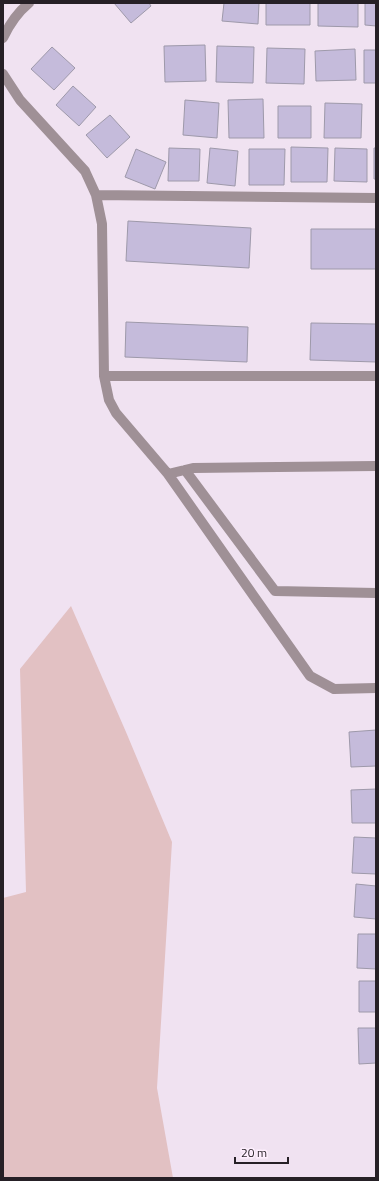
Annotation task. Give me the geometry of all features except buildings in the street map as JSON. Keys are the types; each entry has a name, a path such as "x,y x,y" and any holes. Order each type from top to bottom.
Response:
{"street":[{"path":"3,38 10,22 18,12 29,3"},
{"path":"3,74 20,100 85,171 96,196 102,224 104,376 108,400 116,413 168,474 310,676 334,689 376,688"},
{"path":"96,196 376,198"},
{"path":"104,376 376,376"},
{"path":"168,474 193,468 376,466"},
{"path":"185,470 275,592 376,593"}],"shaded area":[{"path":"71,606 172,842 157,1088 173,1178 3,1178 3,898 26,892 20,669"}]}
